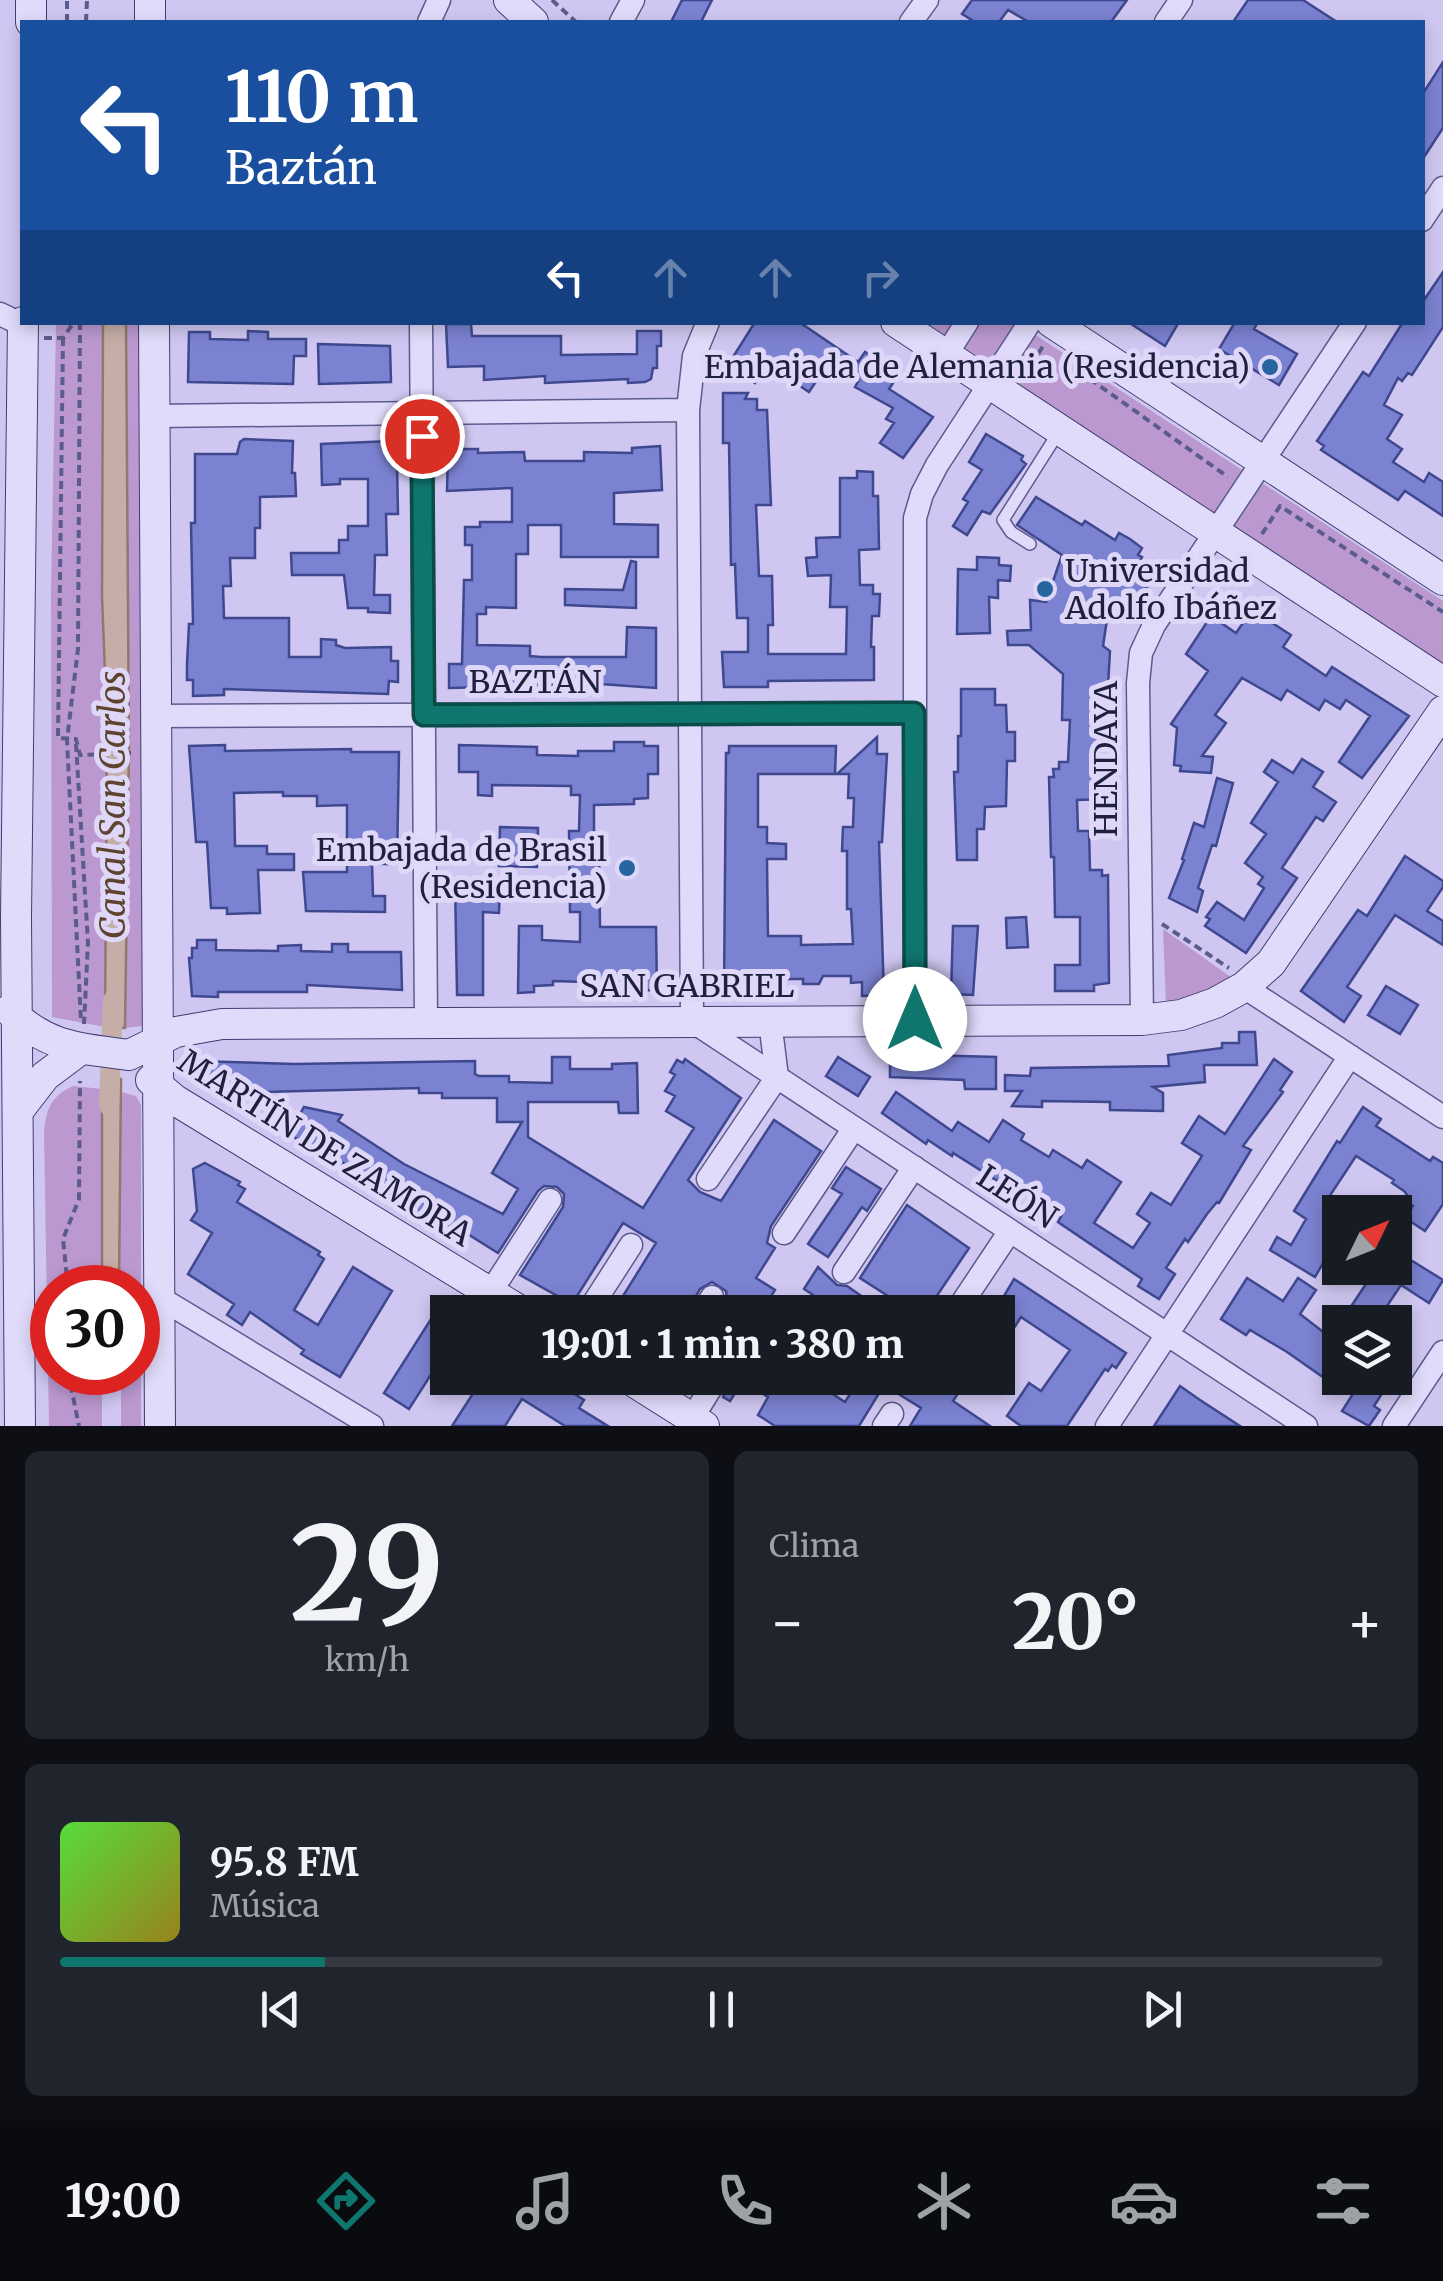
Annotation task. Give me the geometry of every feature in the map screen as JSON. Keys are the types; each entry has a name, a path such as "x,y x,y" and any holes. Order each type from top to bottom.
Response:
{"street":[{"path":"509,0 531,20"},
{"path":"1425,215 1443,188"},
{"path":"17,325 8,666 8,948 18,1111 10,1210 20,1426"},
{"path":"154,325 160,1265"},
{"path":"421,325 426,1024"},
{"path":"692,1022 688,410 694,356 707,325"},
{"path":"901,325 1443,682"},
{"path":"946,355 965,325"},
{"name":"HENDAYA","path":"1142,1020 1139,664 1154,625 1352,325"},
{"path":"915,1019 915,518 937,465 990,384 1037,331 1263,462 1443,580"},
{"path":"156,416 688,410"},
{"name":"SAN GABRIEL","path":"18,1111 45,1076 104,1050 222,1024 1142,1020 1199,1010 1283,950 1443,711"},
{"name":"BAZTÁN","path":"156,716 914,713"},
{"path":"1242,980 1443,1117"},
{"path":"9,1010 48,1040 104,1050"},
{"path":"708,1179 776,1077 770,1021"},
{"name":"LEÓN","path":"692,1022 1168,1335 1269,1416 1306,1426"},
{"name":"MARTÍN DE ZAMORA","path":"104,1050 493,1295"},
{"path":"1107,1426 1350,1056"},
{"path":"784,1233 854,1128"},
{"path":"844,1272 914,1167"},
{"name":"MARTÍN DE ZAMORA","path":"490,1293 550,1200"},
{"path":"967,1295 1010,1231"},
{"path":"599,1295 630,1246"},
{"path":"160,1298 372,1426"},
{"path":"1394,1426 1443,1352"},
{"path":"160,1395 160,1426"},
{"path":"661,1395 688,1421 706,1395"}],"lane":[{"path":"1030,544 1010,532 1003,520 1060,430"}],"path":[{"path":"552,0 574,20"},
{"path":"17,325 62,338"},
{"path":"74,325 62,338 58,738 76,739"},
{"path":"77,325 78,649 67,740 79,931 104,1050"},
{"path":"1037,331 1056,356"},
{"path":"1024,379 1037,331"},
{"path":"1086,376 1228,477 1219,489"},
{"path":"1262,534 1280,506 1443,612"},
{"path":"76,739 80,755 131,752"},
{"path":"76,739 88,943 104,1050"},
{"path":"1158,922 1242,980"},
{"path":"66,1265 63,1239 79,1199 80,1082"},
{"path":"71,1395 79,1426"}],"shaded area":[{"path":"56,325 103,325 105,1027 52,1017 51,591"},
{"path":"126,325 145,325 150,1025 125,1028 129,748"},
{"path":"917,325 1020,325 1443,601 1443,672"},
{"path":"1163,929 1235,980 1166,1005"},
{"path":"73,1086 102,1089 102,1265 46,1265 44,1133 51,1104"},
{"path":"121,1092 136,1096 141,1105 141,1265 119,1265"},
{"path":"48,1395 102,1395 102,1426 49,1426"},
{"path":"121,1395 141,1395 141,1426 121,1426"}],"water":[{"path":"103,325 126,325 129,748 125,1028 105,1027 107,725 102,596"},
{"path":"102,1078 121,1079 119,1265 102,1265"}],"building":[{"path":"682,0 712,0 702,20 672,20"},
{"path":"972,0 1127,0 1112,20 1026,20 1008,10 1000,20 972,20 962,14"},
{"path":"1248,0 1303,0 1334,20 1234,20"},
{"path":"1443,62 1443,128 1425,155 1425,90"},
{"path":"1443,272 1443,327 1412,375 1408,373 1402,381 1398,378 1384,405 1402,415 1387,439 1402,449 1393,462 1424,482 1429,473 1443,482 1443,516 1405,491 1398,500 1321,450 1324,446 1317,441 1363,372 1369,376 1401,325 1425,325 1425,299"},
{"path":"446,325 471,325 472,336 561,336 561,355 637,354 637,331 661,331 657,368 653,368 651,379 645,382 628,383 628,379 545,383 545,376 484,380 484,366 448,367"},
{"path":"753,325 803,325 858,362 865,352 899,374 889,389 933,417 903,458 880,443 894,423 886,419 893,408 855,387 859,380 835,364 830,371 825,368 809,392 767,364 755,383 728,365"},
{"path":"1133,325 1177,325 1165,346"},
{"name":"Embajada de Alemania (Residencia)","path":"1233,325 1256,325 1254,329 1297,354 1279,385 1219,349"},
{"path":"248,331 268,332 268,339 306,339 306,356 294,356 293,384 188,382 189,332 210,332 210,339 248,340"},
{"path":"318,344 390,346 391,382 319,384"},
{"path":"723,393 748,393 745,399 757,399 757,410 767,410 771,505 756,505 759,576 772,576 773,625 768,625 768,654 846,654 847,607 830,607 831,575 808,576 806,558 817,557 816,538 840,537 840,478 857,478 857,471 873,472 873,496 878,496 879,549 859,550 860,585 873,585 873,594 880,594 879,616 872,616 874,680 768,681 768,687 724,687 722,652 748,652 748,618 737,618 735,564 731,565 729,443 723,443"},
{"path":"986,434 1023,456 1021,460 1026,464 990,514 982,511 967,535 953,526 968,502 963,499 982,470 969,462"},
{"path":"244,439 293,441 296,496 260,497 255,558 230,558 231,586 223,586 224,618 289,618 289,657 321,657 321,639 336,640 336,645 345,648 391,647 391,661 398,661 398,682 389,681 388,694 224,689 224,695 193,696 187,664 189,624 193,624 191,523 195,523 195,454 237,454"},
{"path":"391,441 391,462 397,462 398,514 386,514 387,555 375,555 374,595 390,595 390,613 368,612 368,608 348,608 344,575 292,575 291,553 339,553 339,540 348,540 348,526 368,526 368,479 340,479 340,484 322,485 321,444"},
{"path":"660,446 662,490 614,493 614,524 658,525 658,557 561,557 561,525 528,525 528,554 516,554 516,608 486,607 486,614 477,614 477,645 530,646 530,656 541,657 626,657 627,627 656,628 656,688 600,684 449,688 449,664 462,664 464,580 472,580 472,545 465,545 465,527 480,527 480,522 512,522 512,488 447,491 448,449 524,452 525,461 584,461 584,452 632,453 632,448"},
{"path":"1036,497 1115,540 1119,533 1130,539 1142,548 1140,561 1152,569 1149,575 1153,579 1136,602 1126,595 1118,606 1110,600 1103,646 1110,651 1106,721 1101,721 1098,776 1106,776 1107,799 1077,800 1078,831 1089,831 1090,870 1102,870 1102,876 1108,875 1109,983 1094,985 1094,991 1055,991 1055,965 1080,965 1080,917 1055,917 1051,857 1049,777 1054,777 1053,769 1059,769 1059,762 1068,762 1070,720 1062,720 1063,674 1029,645 1008,645 1007,631 1031,630 1030,600 1046,602 1062,555 1017,525"},
{"path":"977,557 999,558 999,565 1011,566 1010,581 998,580 998,598 989,597 990,633 957,634 958,569 977,570"},
{"path":"631,561 636,562 636,608 565,605 565,589 623,590"},
{"path":"1252,610 1291,635 1283,647 1326,676 1332,667 1409,716 1362,778 1339,762 1370,716 1346,700 1340,709 1325,700 1319,710 1287,690 1281,700 1242,678 1215,715 1226,723 1202,756 1213,757 1211,773 1180,771 1181,766 1174,765 1177,728 1171,724 1208,671 1186,654 1211,616 1236,633"},
{"path":"961,689 995,689 995,705 1006,705 1007,732 1015,732 1015,761 1007,761 1006,806 985,807 984,829 977,829 977,860 957,860 954,772 958,772"},
{"path":"877,737 877,754 887,754 879,842 884,995 862,996 862,982 851,983 851,976 823,976 819,984 803,984 803,979 768,979 768,992 724,992 729,746 836,746 835,774 758,774 758,827 767,827 767,843 786,844 786,859 767,859 768,936 801,936 801,945 853,944 851,909 847,909 847,851 842,851 843,827 853,827 854,798 848,798 849,774 837,774"},
{"path":"614,742 658,746 658,774 648,774 648,798 634,799 634,804 594,805 600,927 656,927 657,990 620,991 620,983 553,981 553,985 534,986 534,992 518,993 519,926 542,926 542,940 580,942 580,912 570,912 569,831 579,831 580,795 571,795 571,786 492,785 492,796 478,795 478,772 459,772 459,745 537,747 537,755 578,756 578,751 614,751"},
{"path":"225,745 225,751 399,752 397,864 372,864 373,896 385,896 385,912 306,911 303,872 347,872 347,805 317,806 317,796 283,796 283,792 234,793 235,846 267,846 267,854 294,854 294,870 258,870 260,913 227,914 227,908 211,908 207,842 196,842 189,746"},
{"path":"1302,759 1323,772 1313,787 1336,802 1323,821 1316,817 1282,868 1297,878 1246,953 1205,926 1210,919 1206,917 1217,902 1244,920 1264,888 1258,884 1263,877 1245,863 1266,834 1251,823 1278,782 1264,772 1272,760 1293,773"},
{"path":"1217,778 1233,783 1216,846 1212,845 1198,888 1203,891 1197,912 1169,898 1194,823 1204,827"},
{"path":"500,827 538,828 537,867 499,866"},
{"path":"1405,856 1443,881 1427,911 1443,921 1443,945 1395,915 1347,987 1361,996 1344,1022 1301,991 1358,910 1367,916"},
{"path":"500,883 499,913 483,912 483,995 457,995 455,884"},
{"path":"1026,917 1028,947 1007,948 1006,918"},
{"path":"953,926 978,926 973,995 951,994"},
{"path":"197,940 216,940 216,950 278,951 278,946 301,945 301,951 332,952 332,944 348,944 348,952 401,952 402,990 307,985 307,992 218,992 218,997 192,996 189,958 192,948 197,948"},
{"path":"1386,986 1418,1005 1400,1034 1368,1015"},
{"path":"1239,1032 1255,1032 1257,1065 1204,1065 1205,1082 1153,1087 1163,1093 1163,1111 1110,1110 1110,1102 1042,1101 1042,1107 1012,1106 1022,1091 1005,1091 1005,1075 1030,1076 1031,1068 1169,1066 1168,1055 1239,1043"},
{"path":"890,1054 996,1057 996,1089 965,1089 964,1080 890,1077"},
{"path":"552,1057 570,1057 570,1069 612,1069 612,1064 637,1063 638,1113 619,1113 618,1102 528,1102 528,1137 643,1208 694,1128 666,1111 675,1096 665,1091 675,1075 670,1072 677,1060 683,1063 685,1059 741,1098 688,1180 700,1192 721,1201 774,1120 821,1151 771,1226 767,1243 775,1248 756,1278 775,1290 772,1295 726,1295 712,1282 697,1295 624,1295 656,1243 623,1223 578,1295 556,1295 520,1275 563,1207 564,1194 557,1187 544,1186 538,1191 498,1253 458,1228 453,1236 422,1218 416,1211 418,1207 385,1185 383,1189 289,1134 304,1107 342,1115 338,1121 404,1164 503,1214 518,1189 492,1173 522,1122 497,1122 497,1098 442,1098 442,1093 419,1093 419,1088 222,1093 222,1089 214,1089 214,1082 196,1077 196,1061 294,1064 475,1061 475,1074 479,1076 509,1076 509,1082 552,1083"},
{"path":"838,1057 870,1077 858,1096 826,1076"},
{"path":"1274,1059 1292,1072 1280,1090 1283,1092 1243,1146 1251,1150 1219,1203 1188,1242 1185,1239 1166,1268 1175,1274 1159,1299 1138,1286 1142,1279 1058,1222 1064,1211 1009,1176 1004,1185 953,1153 952,1156 928,1140 926,1144 882,1113 896,1092 952,1131 958,1122 989,1142 1003,1120 1024,1134 1021,1140 1049,1157 1053,1150 1082,1168 1087,1160 1121,1182 1094,1223 1133,1248 1150,1223 1137,1214 1151,1193 1171,1205 1202,1156 1182,1143 1199,1116 1225,1134"},
{"path":"1363,1107 1381,1119 1376,1126 1430,1161 1433,1157 1443,1163 1443,1204 1425,1231 1412,1223 1412,1195 1356,1156 1330,1195 1322,1195 1322,1265 1315,1277 1270,1250 1277,1237 1291,1245 1306,1219 1294,1211 1337,1141 1340,1143"},
{"path":"205,1163 240,1182 238,1185 245,1189 237,1202 320,1252 318,1255 324,1259 294,1310 318,1325 353,1267 392,1291 340,1377 301,1354 304,1350 250,1312 242,1325 227,1315 234,1304 188,1274 212,1233 191,1220 197,1211 193,1169"},
{"path":"846,1167 881,1189 867,1211 862,1207 828,1257 808,1244 842,1194 832,1188"},
{"path":"907,1205 969,1248 937,1295 886,1295 860,1278"},
{"path":"1412,1261 1443,1280 1429,1303 1401,1285 1412,1285"},
{"path":"818,1267 837,1285 847,1286 860,1295 813,1295 804,1289"},
{"path":"1247,1278 1283,1301 1298,1278 1316,1290 1300,1314 1322,1331 1322,1376 1250,1330 1246,1335 1221,1319"},
{"path":"1014,1279 1126,1353 1116,1368 1112,1365 1108,1371 1105,1369 1067,1426 1021,1426 1007,1416 1029,1383 1041,1391 1070,1350 1021,1317 1015,1326 1015,1295 1005,1295"},
{"path":"1365,1285 1401,1285 1388,1305 1352,1305"},
{"path":"430,1321 430,1376 409,1409 384,1393"},
{"path":"1180,1386 1200,1400 1240,1426 1154,1426"},
{"path":"472,1395 576,1395 584,1400 579,1408 608,1426 565,1426 522,1399 505,1426 452,1426"},
{"path":"765,1395 834,1395 845,1402 849,1395 878,1395 859,1426 775,1426 758,1415 768,1397"},
{"path":"900,1395 957,1395 953,1401 990,1426 910,1426 921,1408"},
{"path":"1352,1395 1381,1395 1374,1406 1380,1410 1369,1426 1342,1411"}],"waterway":[{"name":"Canal San Carlos","path":"109,1106 113,1000"}],"place":[{"name":"Embajada de Alemania (Residencia)","path":"1270,367"},
{"name":"Universidad Adolfo Ibáñez","path":"1045,589"},
{"name":"Embajada de Brasil (Residencia)","path":"627,868"}],"route":[{"path":"422,436 424,715 914,713 915,1019"}]}
